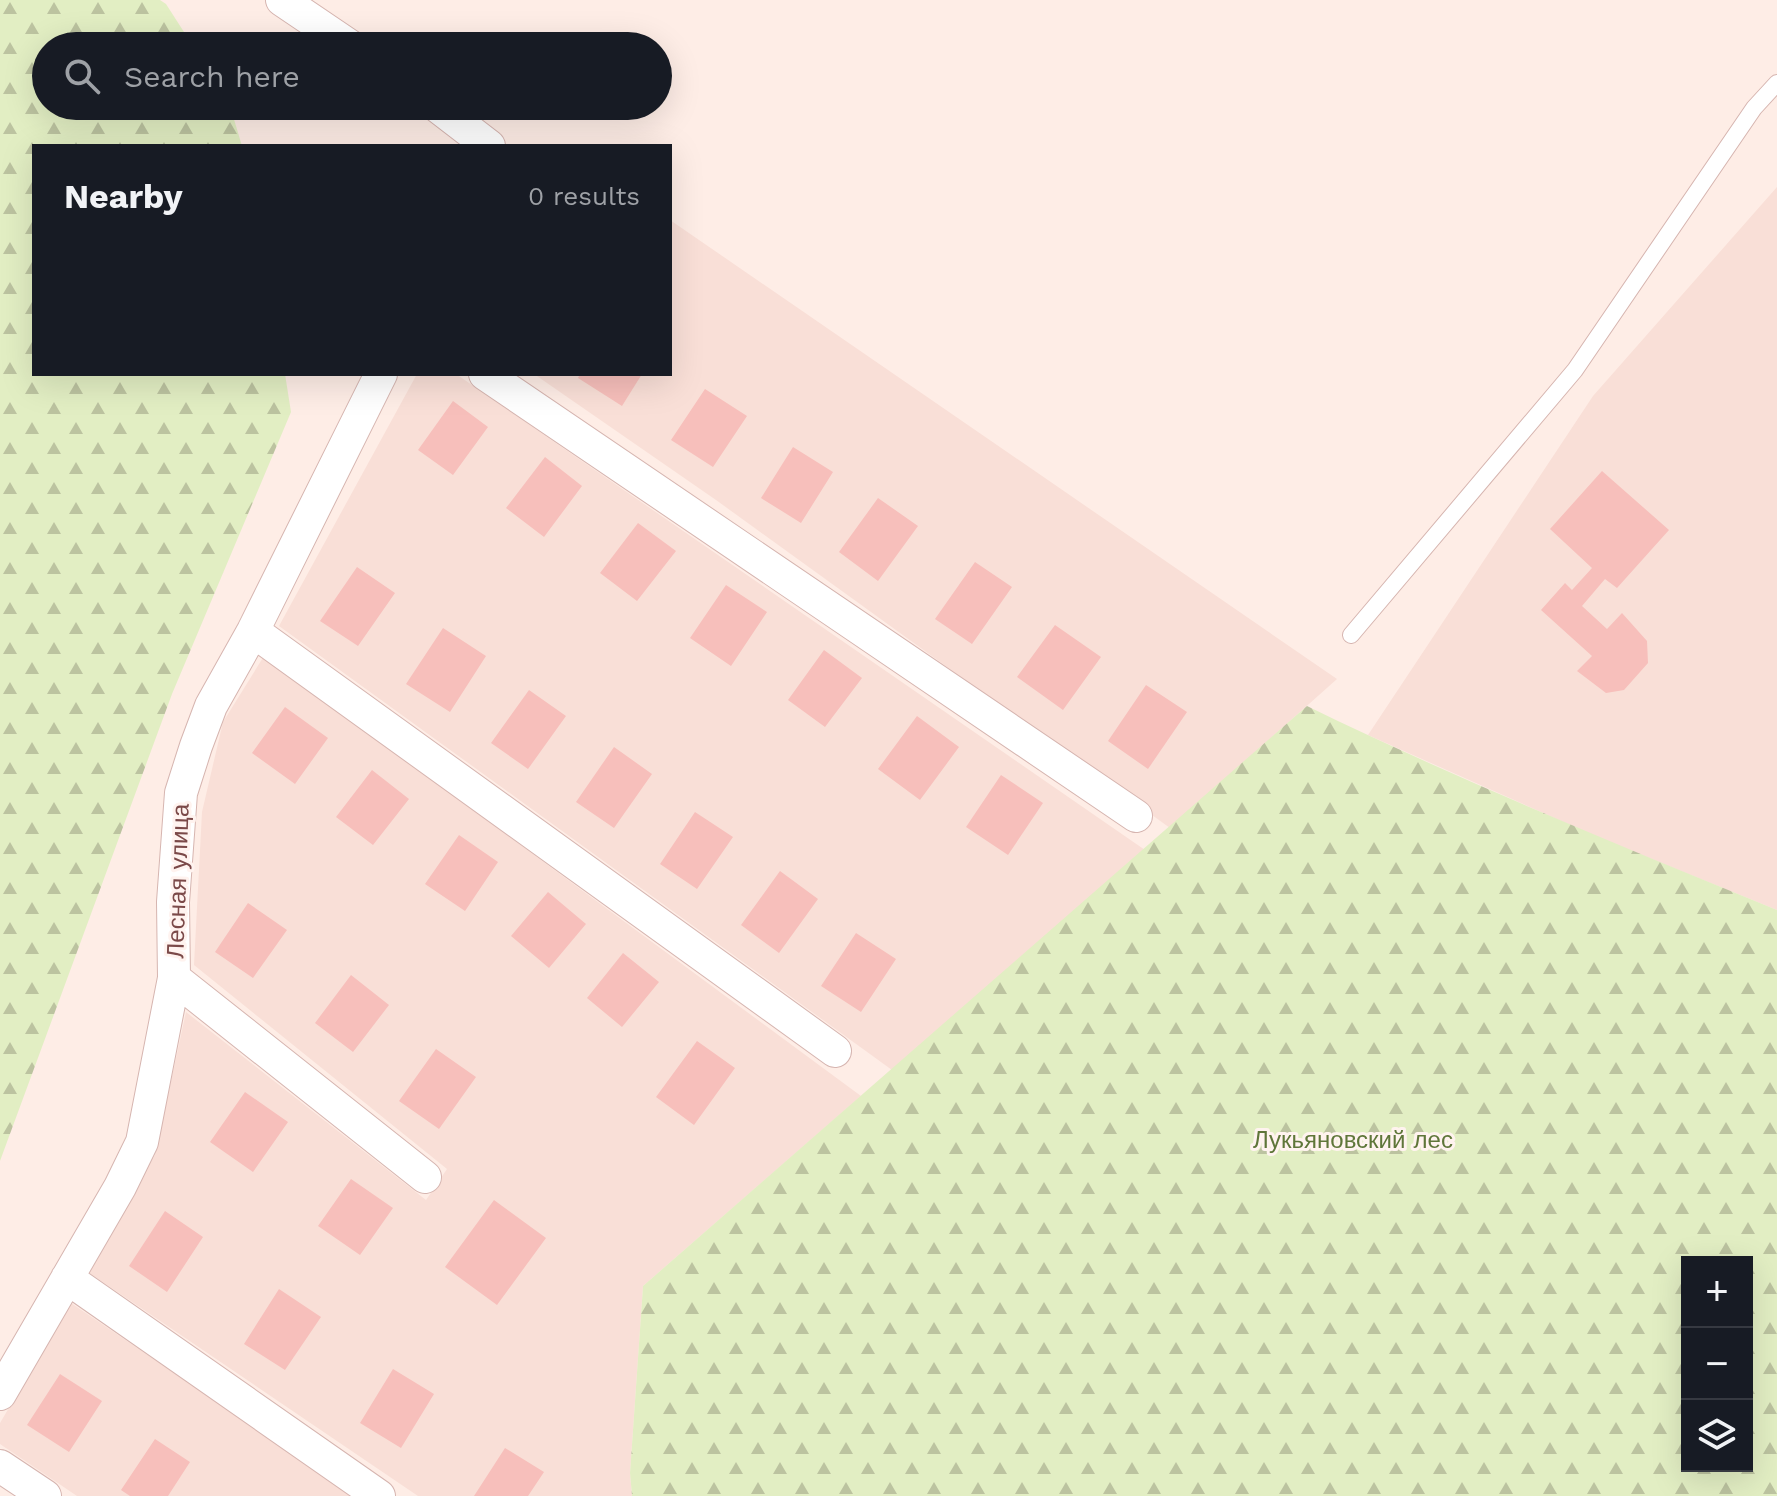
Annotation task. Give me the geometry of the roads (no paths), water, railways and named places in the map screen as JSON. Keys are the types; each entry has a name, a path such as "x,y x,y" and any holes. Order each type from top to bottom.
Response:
{"street":[{"path":"282,0 329,32"},
{"path":"455,120 486,144"},
{"name":"Лесная улица","path":"0,1394 142,1142 174,978 173,902 181,793 211,706 253,631 380,376"},
{"path":"488,376 1136,816"},
{"path":"253,631 835,1051"},
{"path":"174,978 425,1177"},
{"path":"67,1278 379,1496"},
{"path":"0,1466 45,1496"}],"lane":[{"path":"1351,635 1575,370 1754,108 1777,83"}],"park label":[{"name":"Лукьяновский лес","path":"1353,1140"}]}
